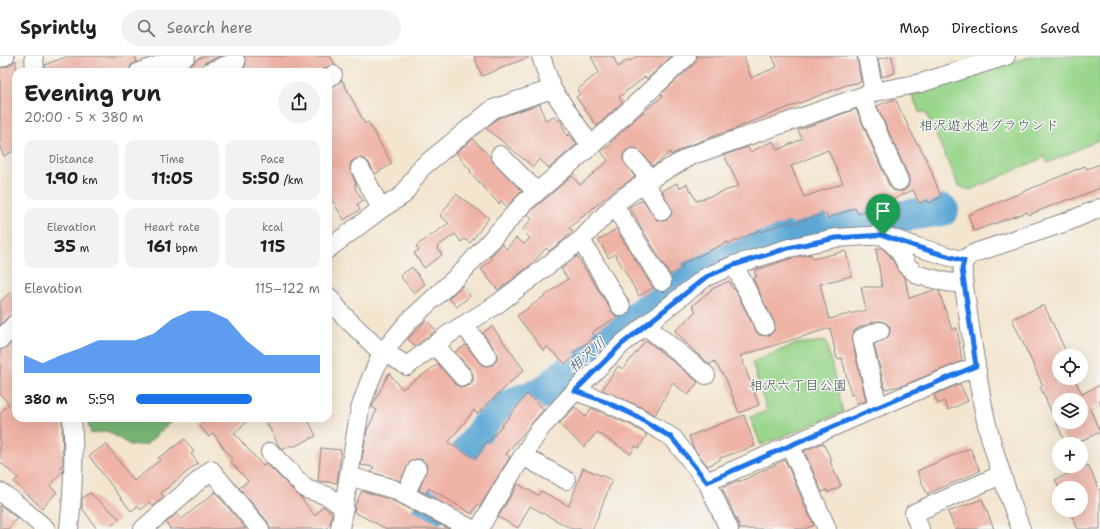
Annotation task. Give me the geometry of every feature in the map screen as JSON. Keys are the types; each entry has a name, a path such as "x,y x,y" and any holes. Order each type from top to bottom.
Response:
{"street":[{"path":"0,58 5,56"},
{"path":"151,68 186,56"},
{"path":"192,56 196,68"},
{"path":"541,56 552,89 591,146"},
{"path":"340,529 360,409 368,382 382,353 409,321 463,270 524,203 591,146 687,56"},
{"path":"867,56 868,94 899,181"},
{"path":"332,301 343,315 382,353 390,355 407,366 449,334 496,304 581,240 614,205 647,181 693,155 868,94 921,83 1006,56"},
{"path":"220,68 236,62"},
{"path":"332,246 380,210 403,195 421,168 493,109 552,89"},
{"path":"500,155 537,192"},
{"path":"633,158 662,210"},
{"path":"360,168 380,210"},
{"path":"614,205 662,282"},
{"path":"1021,529 1001,474 987,424 976,366 962,269 964,261 974,253 1069,221 1100,208"},
{"path":"479,529 505,484 540,429 622,344 706,277 734,265 788,248 836,238 883,235 964,261"},
{"path":"883,235 898,249 908,267 918,275 946,282 964,284"},
{"path":"581,240 621,307"},
{"path":"734,265 765,326"},
{"path":"464,325 487,356"},
{"path":"645,325 706,375"},
{"path":"0,340 12,327"},
{"path":"878,407 862,338 880,331"},
{"path":"435,345 463,377"},
{"path":"707,482 976,366"},
{"path":"575,391 606,402 636,416 672,438 707,482 729,529"},
{"path":"69,529 72,493 72,422"},
{"path":"790,445 826,529"},
{"path":"270,452 306,489 328,496 344,508"},
{"path":"523,456 566,480"},
{"path":"405,495 417,469"},
{"path":"143,529 211,470 260,529"},
{"path":"920,529 914,513 1001,474"},
{"path":"349,476 393,489 472,529"},
{"path":"0,492 46,529"}],"green space":[{"name":"相沢遊水池グラウンド","path":"1033,56 1100,56 1100,139 1048,163 1045,157 970,190 959,186 925,111 920,113 911,93"},
{"name":"相沢六丁目公園","path":"826,341 843,412 761,445 750,417 767,411 752,362 796,344"},
{"path":"88,422 171,422 146,445 130,445 107,431 91,434"}],"building":[{"path":"68,56 135,56 137,62 131,65 130,68 45,68 45,65"},
{"path":"204,56 222,56 205,62 200,68 184,68 190,66 196,60"},
{"path":"244,56 330,56 335,65 325,68 244,68 246,64"},
{"path":"474,56 529,56 529,57 482,76"},
{"path":"591,56 613,56 618,67 637,56 672,56 647,79 645,77 619,97 622,102 597,126 576,97 580,94 577,90 599,72"},
{"path":"697,56 744,56 751,78 777,67 772,56 857,56 861,82 846,85 738,128 688,146 671,155 670,152 653,166 637,148 627,150 623,154 623,160 635,177 619,188 618,187 569,228 573,231 565,239 549,251 546,248 532,264 498,290 481,269 492,259 490,257 502,244 506,249 516,238 524,244 530,238 522,230 532,219 528,214 572,176 580,185 608,161 601,151 612,144 611,142 663,96 661,94 694,64"},
{"path":"892,56 895,73 882,77 878,59"},
{"path":"16,60 16,68 12,68 12,152 4,156 0,148 0,68 9,66"},
{"path":"342,80 365,124 368,122 392,164 375,174 365,159 360,158 351,162 350,167 356,184 355,188 363,201 357,204 360,210 344,220 332,200 333,87"},
{"path":"895,99 929,165 941,197 929,203 927,200 919,203 913,190 858,214 855,208 828,218 826,213 791,224 790,221 761,232 760,230 729,244 728,242 681,264 683,267 670,275 629,207 643,200 657,220 667,220 671,216 672,210 662,191 677,183 679,188 687,184 696,201 739,186 724,155 748,147 750,152 773,141 777,150 802,139 798,130 856,109 889,185 893,190 903,191 908,187 909,177 877,106","holes":["828,150 843,183 804,197 791,166"]},
{"path":"540,104 545,120 555,116 557,121 560,119 567,136 569,134 577,144 549,168 539,159 533,167 486,128 498,118"},
{"path":"473,139 493,162 522,191 507,207 501,201 499,204 470,172 471,171 456,153"},
{"path":"1100,164 1100,188 1028,215 1027,212 974,231 968,215 1085,166 1087,169"},
{"path":"456,194 489,218 470,243 465,239 461,242 455,234 437,247 442,255 424,268 414,253 419,250 416,246 449,223 440,216"},
{"path":"616,229 653,288 639,296 615,254 609,258 598,240"},
{"path":"882,248 890,256 899,272 905,278 909,298 934,290 939,291 952,330 957,328 962,361 904,385 885,389 874,344 888,338 890,327 886,323 876,321 858,328 854,331 852,340 866,401 856,403 854,394 851,395 842,358 837,359 830,328 740,356 744,361 743,362 759,405 739,413 726,379 714,361 710,365 675,331 696,311 692,306 712,289 729,281 759,335 770,335 774,331 774,322 753,279 757,277 754,271 792,258 811,254 812,259 846,251 851,276 820,284 829,319 866,310 861,287 882,287 876,249"},
{"path":"577,256 612,312 617,317 592,332 595,337 574,352 576,356 565,364 547,347 544,351 517,316 568,279 561,269"},
{"path":"412,267 425,284 414,293 400,276"},
{"path":"463,285 470,296 457,307 449,298"},
{"path":"12,291 12,315 0,325 0,302"},
{"path":"1044,305 1065,349 1052,349 1052,385 1078,385 1082,393 1052,393 1052,413 1040,387 1043,386 1012,319"},
{"path":"426,320 436,330 415,346 408,339"},
{"path":"492,326 524,370 477,414 474,410 448,443 476,459 486,442 488,443 527,394 544,409 506,454 510,457 480,506 478,504 472,514 429,488 426,494 419,490 427,468 426,463 421,459 411,461 400,481 371,472 374,467 361,465 367,430 377,410 372,407 389,373 402,389 438,364 455,384 460,387 470,385 473,381 471,370 455,352 466,345 482,365 493,365 497,360 497,354 483,333"},
{"path":"646,340 698,382 688,395 673,383 655,415 641,407 602,390 618,366 623,369"},
{"path":"12,342 12,422 62,422 63,465 60,467 63,471 50,486 57,492 42,508 14,482 18,478 0,462 0,413 9,404 0,394 0,350 7,347"},
{"path":"960,384 968,401 948,410 944,401 938,404 934,395"},
{"path":"1100,385 1100,404 1090,409 1100,432 1088,438 1063,437 1059,429 1088,429 1088,393 1084,393"},
{"path":"575,407 586,417 591,408 631,425 647,435 639,448 635,446 631,454 597,432 584,447 559,424"},
{"path":"744,415 755,446 720,458 720,460 708,466 694,449 689,436"},
{"path":"203,422 246,422 234,433 263,466 266,463 301,498 315,516 323,506 332,514 330,524 326,529 270,529 268,522 239,488 248,481 231,462 233,461 213,433 209,437 199,426"},
{"path":"266,422 309,422 316,436 293,447 292,445 282,450"},
{"path":"185,439 194,452 191,454 198,463 161,493 164,497 153,506 150,502 141,510 138,506 131,511 89,456 106,444 134,481 160,460 158,458"},
{"path":"823,443 832,461 830,462 841,486 828,493 827,490 822,492 804,451"},
{"path":"321,448 341,450 337,483 318,481"},
{"path":"970,448 980,471 927,494 917,471"},
{"path":"785,460 814,525 805,529 739,529 739,525 722,488 739,480 739,482"},
{"path":"1088,465 1100,491 1100,529 1078,529 1072,517 1088,517 1088,481 1055,480 1070,473 1088,473"},
{"path":"583,468 612,480 593,529 572,529 530,506 518,528 498,517 518,484 538,495 541,491 569,506"},
{"path":"362,491 389,499 449,529 387,529 354,512 355,505"},
{"path":"215,492 246,529 169,529 170,528 166,523 177,513 182,519"},
{"path":"90,493 120,519 106,529 97,529 82,508 82,498"},
{"path":"982,499 994,529 955,529 948,512"},
{"path":"0,505 17,518 8,529 0,529"}],"waterway":[{"name":"相沢川","path":"419,529 461,460 497,411 518,401 543,393 597,346 663,297 689,273 712,260 828,227 943,210"}],"route":[{"path":"883,235 964,261 962,269 976,366 707,482 672,438 636,416 606,402 575,391 622,344 706,277 734,265 788,248 836,238 883,235"}]}
